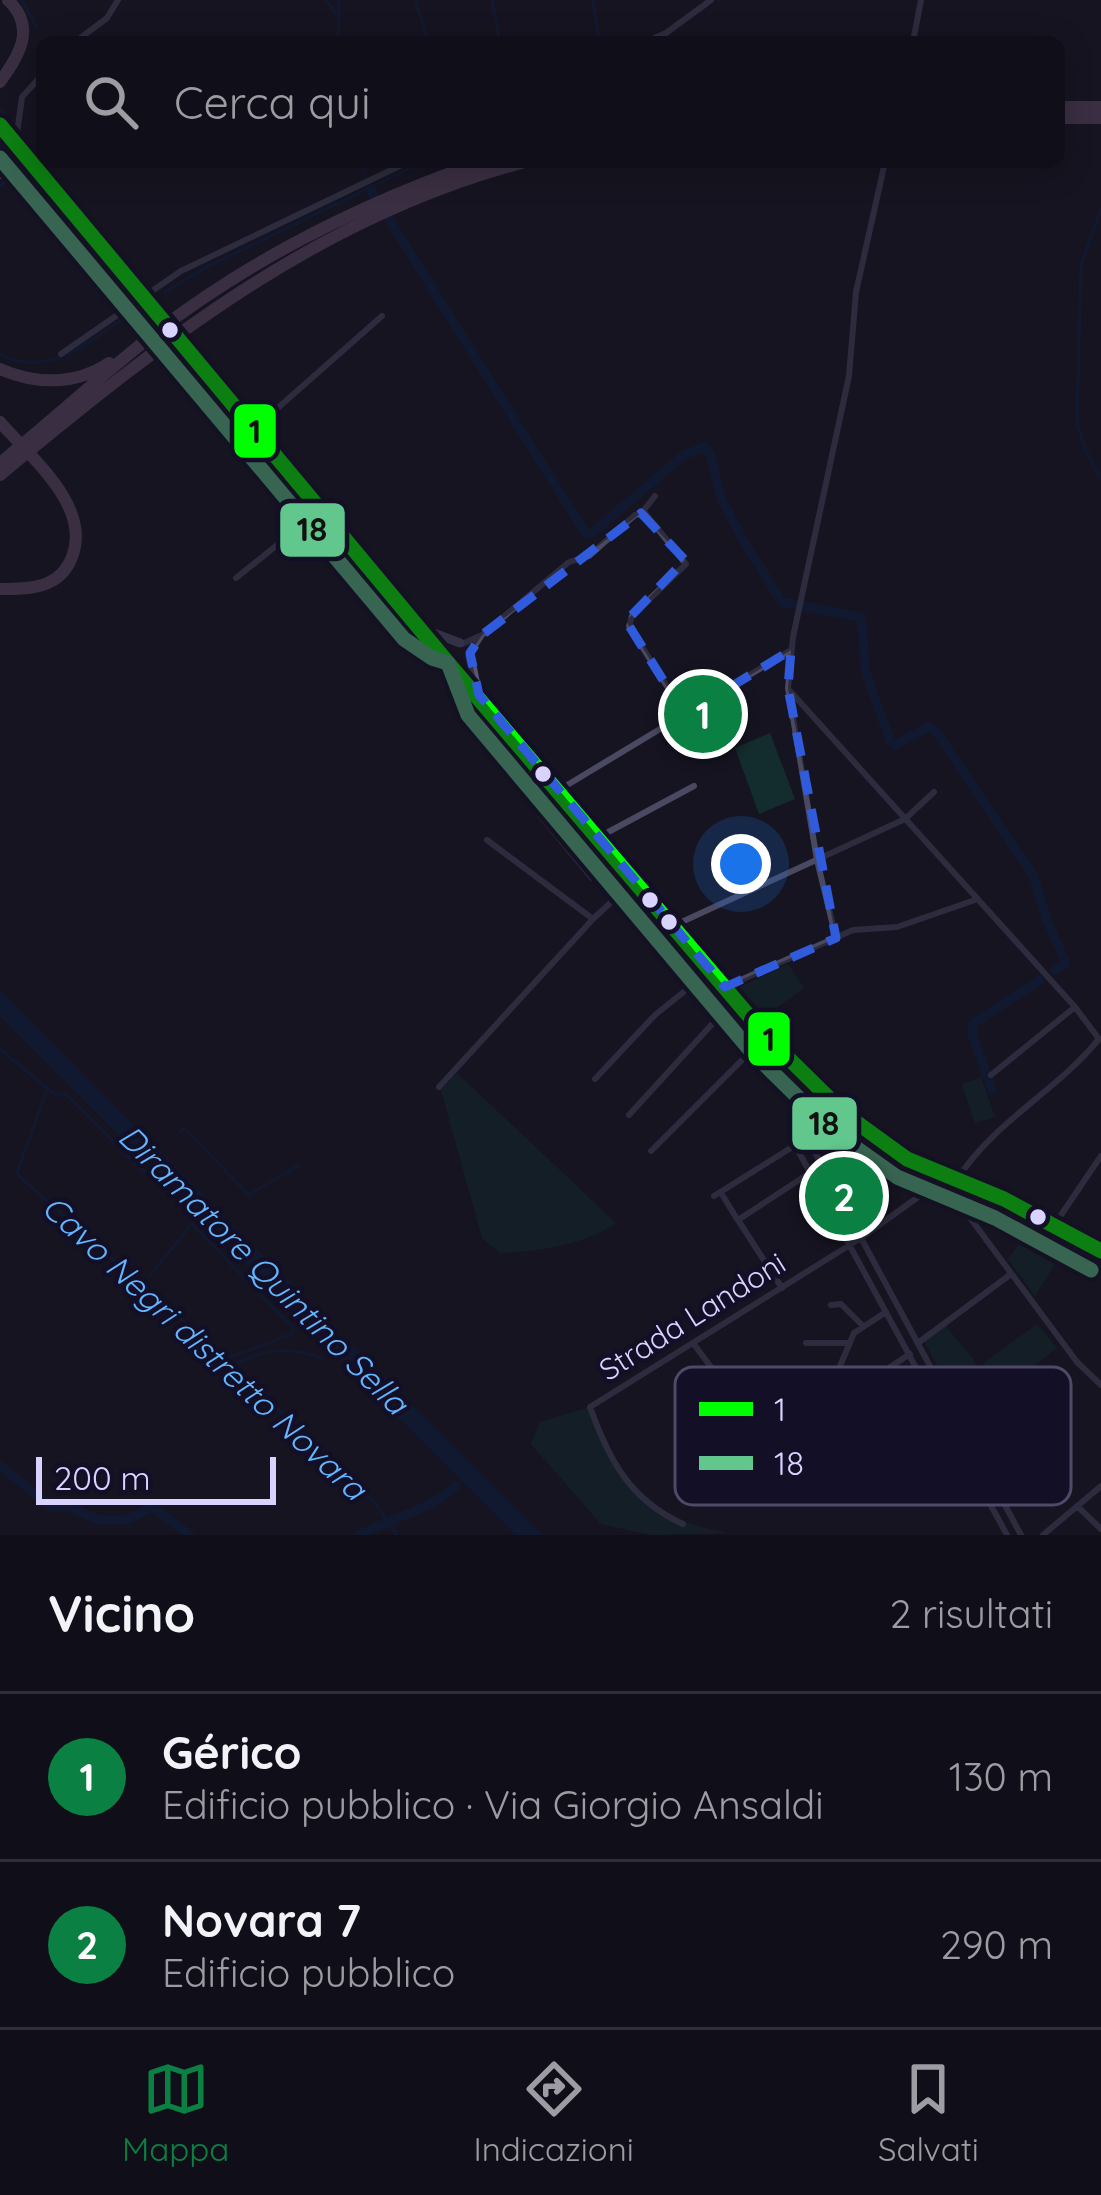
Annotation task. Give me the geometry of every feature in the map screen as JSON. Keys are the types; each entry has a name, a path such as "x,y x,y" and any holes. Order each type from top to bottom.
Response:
{"highway":[{"path":"0,82 18,57 24,35 20,14 8,0"},
{"path":"1065,107 1101,107"},
{"path":"1065,118 1101,118"},
{"path":"0,369 41,381 104,367 231,280 312,234 466,168"},
{"path":"0,478 158,346 253,281 386,212 505,168"},
{"path":"9,174 57,195"},
{"path":"0,464 155,333"},
{"path":"0,422 73,515 75,550 60,575 47,584 29,589 0,585"}],"main road":[{"path":"0,125 16,136 36,165"},
{"path":"38,168 766,1036 845,1114 907,1159 1055,1224 1101,1251"},
{"path":"422,628 461,643 470,654 479,695"},
{"path":"445,657 449,646 461,643"},
{"path":"454,668 464,667 470,654"}],"street":[{"path":"83,36 107,18 118,0"},
{"path":"659,36 711,0"},
{"path":"914,36 921,0"},
{"path":"16,136 22,97 36,82"},
{"path":"62,354 181,272 397,168"},
{"path":"836,938 788,688 801,598 849,376 856,292 884,168"},
{"path":"255,428 382,316"},
{"path":"643,513 655,496"},
{"path":"236,578 322,508"},
{"path":"643,513 686,564 628,623 685,715"},
{"path":"470,654 482,635 569,562 589,556 643,513"},
{"path":"461,643 482,635"},
{"path":"592,878 540,815 561,793 791,650"},
{"path":"788,688 1099,1039"},
{"path":"599,837 694,787"},
{"path":"674,926 905,819 934,793"},
{"path":"488,840 592,919"},
{"path":"439,1087 592,919 635,880"},
{"path":"725,987 854,930 897,927 976,900"},
{"path":"595,1079 655,1015 711,970"},
{"path":"629,1115 735,999"},
{"path":"992,1075 1075,1007"},
{"path":"651,1151 766,1036"},
{"name":"Strada Landoni","path":"683,1524 649,1505 614,1467 590,1407 956,1181 1023,1107 1077,1067 1099,1039"},
{"path":"782,1288 718,1196 845,1114"},
{"path":"795,1145 917,1367"},
{"path":"811,1145 929,1367"},
{"path":"1055,1224 1101,1156"},
{"path":"738,1220 822,1165"},
{"path":"956,1181 959,1203 1076,1362 1101,1384"},
{"path":"916,1344 1011,1274"},
{"path":"831,1305 841,1304 863,1326"},
{"path":"840,1366 849,1343 863,1326 896,1306"},
{"path":"693,1343 711,1367"},
{"path":"806,1343 849,1343"},
{"path":"888,1367 910,1354"},
{"path":"1042,1535 1101,1486"},
{"path":"990,1505 1006,1535"},
{"path":"1005,1505 1021,1535"},
{"path":"1077,1506 1101,1529"}],"highlighted area":[{"path":"641,513 685,560 626,621 685,715 791,650 788,688 836,938 725,987 479,695 470,653 482,635"}],"green space":[{"path":"770,733 795,799 759,814 735,748"},
{"path":"788,964 804,988 763,1017 738,988"},
{"path":"457,1073 616,1223 576,1242 530,1251 500,1253 482,1238 441,1090"},
{"path":"981,1077 995,1117 975,1123 962,1084"},
{"path":"1034,1223 1068,1243 1035,1296 1008,1259"},
{"path":"1037,1324 1057,1348 1032,1367 983,1367"},
{"path":"945,1325 977,1364 938,1367 924,1341"},
{"path":"590,1407 613,1458 637,1493 672,1517 726,1533 652,1535 601,1524 531,1444 540,1422"}],"water":[{"name":"Diramatore Quintino Sella","path":"0,990 338,1331 325,1343 0,1016"},
{"path":"344,1337 542,1535 516,1535 331,1350"}],"waterway":[{"path":"22,0 36,26"},
{"path":"326,0 339,18 338,36"},
{"path":"339,0 339,16"},
{"path":"415,0 427,36"},
{"path":"492,0 499,36"},
{"path":"593,0 598,36"},
{"path":"0,109 36,153"},
{"path":"0,148 14,170"},
{"path":"49,168 79,205"},
{"path":"362,168 366,179"},
{"path":"165,292 411,168"},
{"path":"0,185 15,179"},
{"path":"370,189 586,534 684,455 705,447 729,514 782,602 861,617 866,673 890,740 895,745 928,727 935,730 1034,877 1066,963 1055,970"},
{"path":"1101,209 1081,265 1077,423 1101,480"},
{"path":"0,355 17,361 49,360 121,320"},
{"path":"992,1090 973,1024 1040,980"},
{"name":"Cavo Negri distretto Novara","path":"0,1049 57,1096 65,1093 144,1172"},
{"name":"Cavo Negri distretto Novara","path":"47,1090 17,1172 21,1178 227,1360 375,1503 397,1535"},
{"path":"180,1132 184,1128 249,1195 299,1165"},
{"name":"Diramatore Quintino Sella","path":"149,1276 192,1224 294,1329 292,1334 228,1358"},
{"name":"Diramatore Quintino Sella","path":"235,1365 278,1351 322,1359"},
{"path":"0,1466 52,1507 71,1508 99,1520 127,1520 152,1507 190,1535"},
{"path":"359,1535 422,1508 456,1486"}],"transit line":[{"name":"1","path":"0,125 766,1036 845,1114 907,1159 1004,1199 1101,1251"},
{"name":"18","path":"0,158 404,639 448,663 468,715 750,1050 831,1130 897,1177 995,1218 1091,1270"}],"place":[{"name":"Gérico","path":"703,714"},
{"name":"Novara 7","path":"844,1196"}]}
